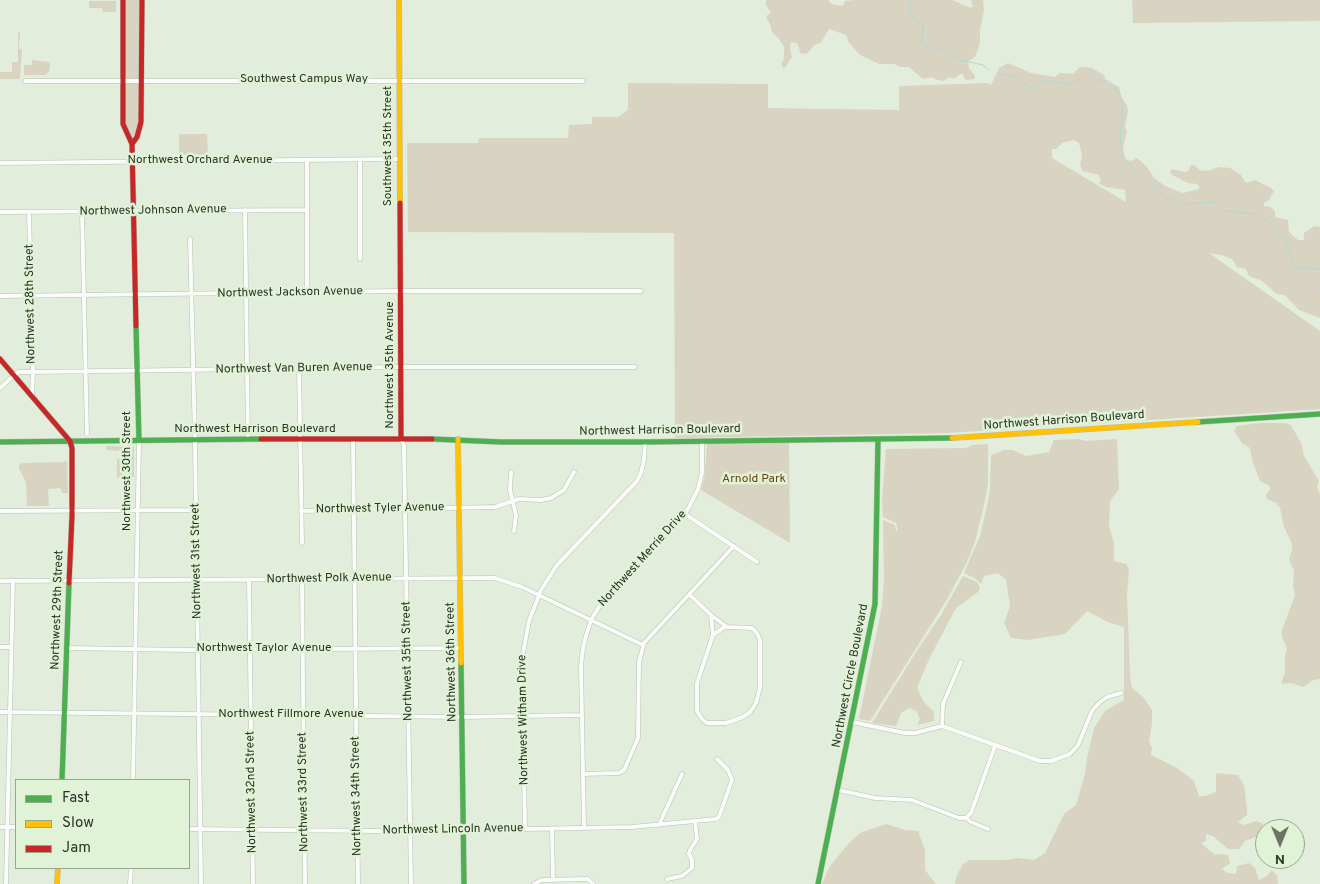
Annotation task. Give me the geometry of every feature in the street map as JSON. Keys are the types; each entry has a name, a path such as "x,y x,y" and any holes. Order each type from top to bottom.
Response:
{"main road":[{"path":"123,0 123,124 132,144"},
{"path":"132,144 137,136 141,122 142,0"},
{"name":"Southwest 35th Street","path":"399,0 400,291"},
{"name":"Northwest 30th Street","path":"132,144 139,441"},
{"name":"Northwest 35th Avenue","path":"400,291 402,438"},
{"path":"0,359 70,441"},
{"name":"Northwest Harrison Boulevard","path":"0,442 402,438 526,442 644,442 936,438 1018,435 1320,414"},
{"name":"Northwest 36th Street","path":"458,439 464,884"},
{"name":"Northwest Circle Boulevard","path":"818,884 876,604 878,439"},
{"name":"Northwest 29th Street","path":"62,779 72,511 73,456 70,441"},
{"path":"57,884 58,869"}],"street":[{"name":"Southwest Campus Way","path":"25,81 583,81"},
{"name":"Northwest Orchard Avenue","path":"0,164 399,159"},
{"path":"360,160 360,259"},
{"path":"307,161 307,293"},
{"path":"244,210 248,440"},
{"name":"Northwest Johnson Avenue","path":"0,212 307,210"},
{"name":"Northwest 28th Street","path":"29,212 32,296 32,395"},
{"path":"82,212 87,434"},
{"name":"Northwest 31st Street","path":"190,238 195,440 201,884"},
{"name":"Northwest Jackson Avenue","path":"0,296 400,291 641,291"},
{"name":"Northwest Van Buren Avenue","path":"14,375 18,372 138,370 635,367"},
{"path":"299,369 302,543"},
{"path":"0,388 14,375"},
{"name":"Northwest 35th Street","path":"402,438 404,446 406,509 411,884"},
{"name":"Northwest 34th Street","path":"353,439 358,884"},
{"name":"Northwest 30th Street","path":"132,779 139,441"},
{"name":"Northwest Merrie Drive","path":"584,828 582,648 591,620 600,605 685,514 700,479 703,456 702,441"},
{"name":"Northwest Witham Drive","path":"525,829 523,651 529,621 539,595 557,565 637,481 644,460 644,442"},
{"path":"512,472 510,490 516,515 514,531"},
{"path":"513,501 523,498 541,500 552,498 564,490 574,472"},
{"name":"Northwest Tyler Avenue","path":"301,510 496,508 513,501"},
{"path":"0,511 196,510"},
{"path":"685,514 757,562"},
{"path":"583,774 619,772 624,770 638,738 639,662 643,645 734,546"},
{"name":"Northwest Polk Avenue","path":"0,581 495,578 539,595 643,645"},
{"name":"Northwest 32nd Street","path":"249,580 253,884"},
{"name":"Northwest 33rd Street","path":"302,580 305,884"},
{"path":"6,884 13,581"},
{"path":"690,594 711,615 726,626 752,628 759,636 760,688 758,697 750,712 732,722 707,723 702,719 698,711 698,683 713,635 711,615"},
{"path":"713,635 726,626"},
{"path":"0,647 11,647"},
{"name":"Northwest Taylor Avenue","path":"67,648 461,648"},
{"path":"942,726 944,704 961,662"},
{"path":"852,722 904,733 915,733 942,726 1040,761 1051,761 1070,754 1078,745 1092,711 1107,697 1121,693"},
{"name":"Northwest Fillmore Avenue","path":"0,712 462,717 582,715"},
{"path":"966,818 971,813 995,746"},
{"name":"Northwest Lincoln Avenue","path":"190,829 464,832 632,827 718,818 732,780 728,770 716,759"},
{"path":"659,824 682,774"},
{"path":"838,790 875,798 912,800 959,818 966,818 988,829"},
{"path":"667,879 682,876 692,868 693,863 689,854 697,839 695,821"},
{"path":"0,827 15,827"},
{"path":"552,828 553,880"},
{"path":"130,884 131,869"},
{"path":"534,884 542,880 588,879 593,884"}],"green space":[{"path":"124,0 140,0 140,121 136,134 132,137 130,137 125,125"},
{"path":"766,0 828,0 831,4 843,6 845,1 854,0 952,0 971,8 973,6 971,0 983,0 984,10 980,30 980,43 975,57 968,62 969,68 975,76 974,79 965,80 963,74 960,74 955,78 948,78 943,81 932,77 923,79 909,67 879,64 860,55 849,43 846,35 829,29 821,43 815,44 808,53 801,54 797,43 791,42 792,57 784,69 781,64 784,59 784,47 772,32 767,19 766,16 771,13 766,5"},
{"path":"1132,0 1320,0 1320,21 1133,23"},
{"path":"89,1 116,1 116,12 103,12 102,8 89,8"},
{"path":"18,32 20,32 19,48 22,50 20,77 19,79 0,79 0,72 12,72 12,62 18,62"},
{"path":"32,60 49,62 49,72 45,75 24,75 24,65 32,65"},
{"path":"1008,63 1031,73 1055,77 1060,73 1073,74 1080,67 1092,68 1104,75 1106,81 1119,87 1121,97 1127,105 1128,111 1125,126 1127,132 1123,147 1125,159 1131,161 1137,158 1147,167 1154,178 1165,186 1183,193 1199,189 1199,186 1172,175 1170,172 1172,169 1185,172 1188,171 1191,165 1194,165 1201,171 1219,167 1230,168 1241,175 1246,183 1255,180 1274,191 1269,200 1264,203 1264,206 1270,207 1275,211 1275,217 1288,220 1289,232 1298,240 1304,240 1304,233 1314,226 1320,227 1320,318 1299,310 1285,295 1277,294 1262,281 1249,276 1246,269 1237,267 1232,259 1209,253 1320,331 1320,409 948,433 675,438 674,233 408,232 407,143 478,143 479,138 568,138 569,125 592,124 592,117 618,117 628,110 628,83 768,84 768,108 899,110 899,86 988,83 991,85 999,68","holes":["1074,140 1079,143 1082,155 1080,165 1082,171 1099,175 1101,181 1098,183 1106,187 1125,190 1126,202 1052,158 1052,149 1056,149 1062,143"]},
{"path":"179,134 207,134 208,155 179,155"},
{"path":"1260,423 1285,423 1291,425 1301,443 1304,456 1319,481 1317,487 1320,494 1320,679 1313,680 1303,687 1291,683 1282,684 1287,648 1282,637 1282,630 1295,595 1293,585 1294,571 1289,559 1292,544 1284,527 1280,508 1276,503 1267,499 1266,494 1270,490 1270,486 1260,481 1252,460 1250,448 1242,443 1234,431 1237,426"},
{"path":"1117,439 1119,489 1110,501 1109,526 1114,543 1114,561 1126,564 1129,569 1127,595 1130,677 1132,688 1143,697 1152,710 1149,741 1152,748 1151,755 1177,768 1194,781 1199,796 1216,792 1216,773 1238,775 1244,785 1247,815 1238,822 1243,825 1255,822 1255,837 1245,841 1239,849 1228,849 1213,836 1206,834 1206,841 1201,843 1215,855 1228,855 1230,863 1222,869 1227,873 1236,874 1237,866 1249,863 1255,868 1259,880 1267,876 1272,870 1277,876 1278,884 955,884 956,877 963,864 970,860 1007,860 1017,858 1034,860 1045,853 1064,814 1076,805 1085,774 1094,728 1105,711 1124,700 1124,627 1108,622 1087,611 1065,634 1027,640 1011,638 1004,623 1010,606 1006,580 998,573 984,576 981,584 964,573 980,536 990,488 991,455 1004,450 1013,450 1026,456 1049,452 1054,440"},
{"name":"Arnold Park","path":"789,443 790,543 701,490 705,474 707,444"},
{"path":"988,444 988,484 985,501 975,542 967,562 946,601 870,721 859,719 882,606 884,580 883,520 895,525 896,531 898,531 896,523 883,517 882,500 886,449 966,448 972,445"},
{"path":"106,446 134,447 134,477 117,478 117,461 122,459 122,451 106,450"},
{"path":"67,460 68,493 62,493 60,488 48,489 49,506 27,506 26,482 19,469 19,465 22,463 63,462"},
{"path":"963,576 977,582 980,587 978,592 956,608 929,659 917,688 924,702 934,712 934,721 917,725 920,719 916,711 909,708 901,713 896,726 872,723 941,615"},
{"path":"886,824 905,830 918,831 925,850 925,870 936,884 822,884 830,866 850,842 860,833"}],"waterway":[{"path":"910,0 910,12 914,19 923,25 922,40 925,46 947,52 960,60 983,65 988,69"},
{"path":"999,74 1016,77 1036,89 1045,80 1066,84 1077,81 1085,73 1097,81 1103,82 1107,80 1121,96 1123,116 1120,133 1122,155 1139,176 1165,197 1183,204 1214,202 1225,211 1256,214 1270,223 1286,241 1296,268 1320,269"}],"traffic: fast":[{"path":"136,326 139,441"},
{"path":"1198,422 1320,414"},
{"path":"432,439 501,442 645,442 952,438"},
{"path":"0,442 261,439"},
{"path":"818,884 875,604 878,439"},
{"path":"62,779 69,583"},
{"path":"461,663 464,884"}],"traffic: slow":[{"path":"399,0 400,203"},
{"path":"952,438 1198,422"},
{"path":"458,439 461,663"},
{"path":"57,884 58,869"}],"traffic: jam":[{"path":"123,0 123,124 132,144 136,326"},
{"path":"132,144 137,137 141,122 142,0"},
{"path":"400,203 401,438"},
{"path":"0,359 70,441 72,448 72,516 69,583"},
{"path":"261,439 432,439"}]}
